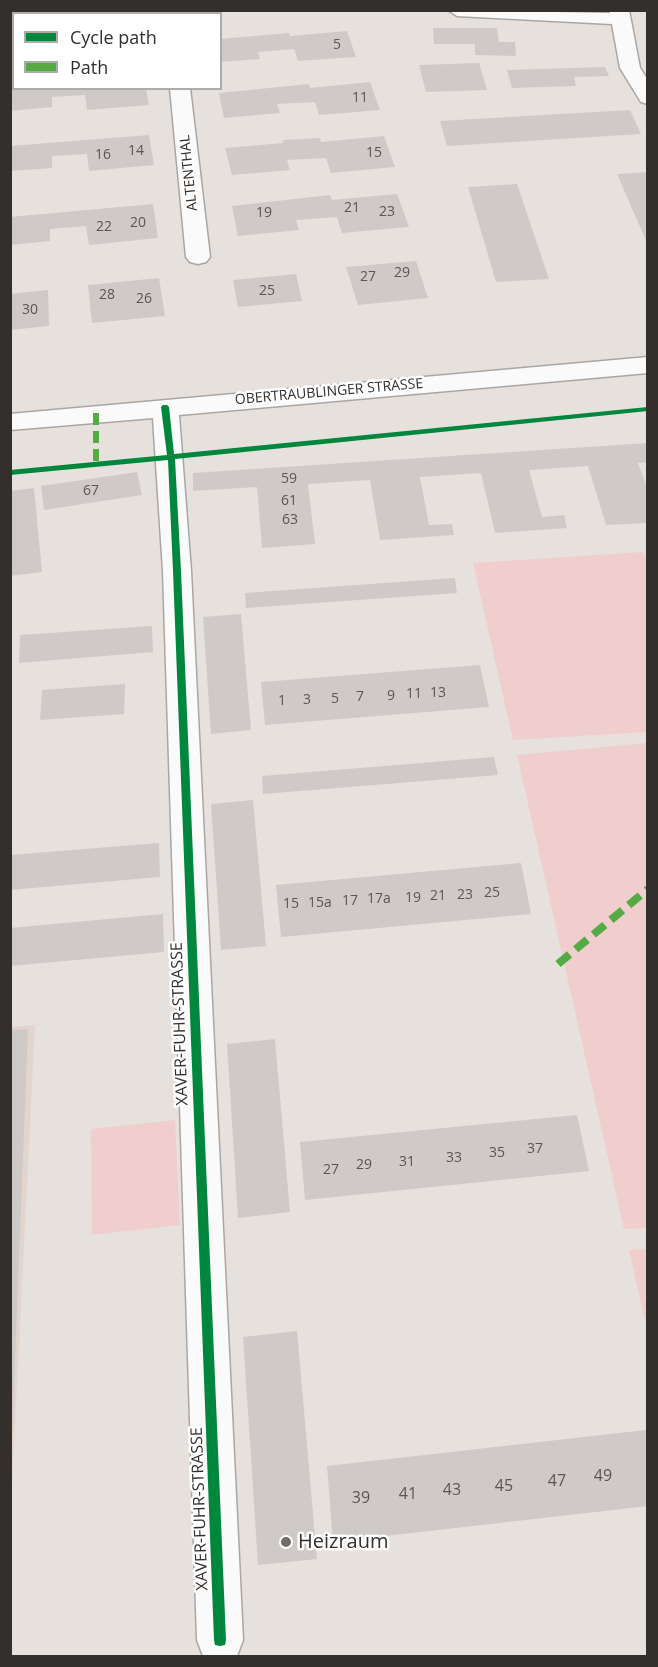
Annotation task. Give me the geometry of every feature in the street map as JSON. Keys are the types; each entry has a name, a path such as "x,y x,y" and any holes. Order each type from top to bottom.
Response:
{"street":[{"path":"457,10 619,15 630,68 648,98"},
{"name":"ALTENTHAL","path":"180,90 198,257"},
{"name":"OBERTRAUBLINGER STRASSE","path":"10,422 648,365"},
{"name":"XAVER-FUHR-STRASSE","path":"165,407 171,457 177,571 220,1640"}],"shaded area":[{"path":"643,552 648,559 647,732 513,740 473,563"},
{"path":"647,743 648,1228 624,1229 517,755"},
{"path":"35,1025 11,1506 11,1027"},
{"path":"175,1120 180,1225 92,1235 91,1129"},
{"path":"648,1249 647,1330 629,1250"}],"building":[{"path":"433,28 497,28 499,42 515,42 516,56 475,55 475,44 434,44"},
{"path":"347,31 356,57 298,61 294,49 258,52 260,59 222,62 222,39 289,33 290,36"},
{"path":"479,63 487,90 426,92 419,65"},
{"path":"605,67 609,76 574,77 576,86 512,88 507,70"},
{"path":"370,82 380,110 319,115 315,102 277,104 280,113 224,118 219,93 309,84 310,88"},
{"path":"10,88 12,90 146,90 149,105 87,110 85,95 52,97 52,107 10,111"},
{"path":"630,110 641,134 447,146 440,121"},
{"path":"149,135 154,165 89,171 87,154 52,156 52,168 10,171 10,146"},
{"path":"384,136 395,167 331,173 326,158 287,160 290,170 232,175 225,148 283,143 283,140 320,138 321,142"},
{"path":"648,172 648,245 617,174"},
{"path":"517,184 549,279 496,282 468,187"},
{"path":"397,194 409,227 342,233 337,217 296,220 299,230 238,236 232,206 330,195 332,200"},
{"path":"153,204 158,238 89,245 86,226 50,229 50,241 10,245 10,217"},
{"path":"416,261 428,298 358,305 346,267"},
{"path":"296,274 302,301 238,307 233,280"},
{"path":"159,278 165,316 92,323 88,285"},
{"path":"48,290 49,326 10,330 10,294"},
{"path":"648,443 648,462 638,463 648,490 648,523 606,525 588,466 529,470 542,517 564,515 567,528 495,533 481,473 420,477 429,525 452,524 454,535 380,540 370,480 308,484 315,544 262,548 257,487 193,491 193,473"},
{"path":"137,472 142,495 44,510 41,486"},
{"path":"34,488 42,572 10,576 10,491"},
{"path":"455,578 457,593 246,608 245,593"},
{"path":"241,614 251,730 211,734 203,617"},
{"path":"152,626 153,652 19,663 20,635"},
{"path":"480,665 489,707 265,725 261,682"},
{"path":"125,684 124,714 40,720 42,690"},
{"path":"494,757 498,775 263,794 262,776"},
{"path":"253,800 266,946 221,950 211,804"},
{"path":"159,843 160,877 10,890 10,855"},
{"path":"521,863 531,914 281,937 276,885"},
{"path":"163,914 164,952 10,966 10,928"},
{"path":"28,1029 12,1439 10,1439 10,1030"},
{"path":"275,1039 290,1212 238,1218 227,1044"},
{"path":"577,1115 589,1171 305,1200 300,1142"},
{"path":"297,1331 317,1559 258,1565 243,1337"},
{"path":"646,1430 648,1506 333,1542 327,1466"}],"marked path":[{"path":"96,413 96,464"},
{"path":"558,964 648,889"}],"cycle path":[{"path":"165,407 171,457 177,571 220,1640"},
{"path":"10,473 648,409"}],"place":[{"name":"Heizraum","path":"286,1542"}]}
